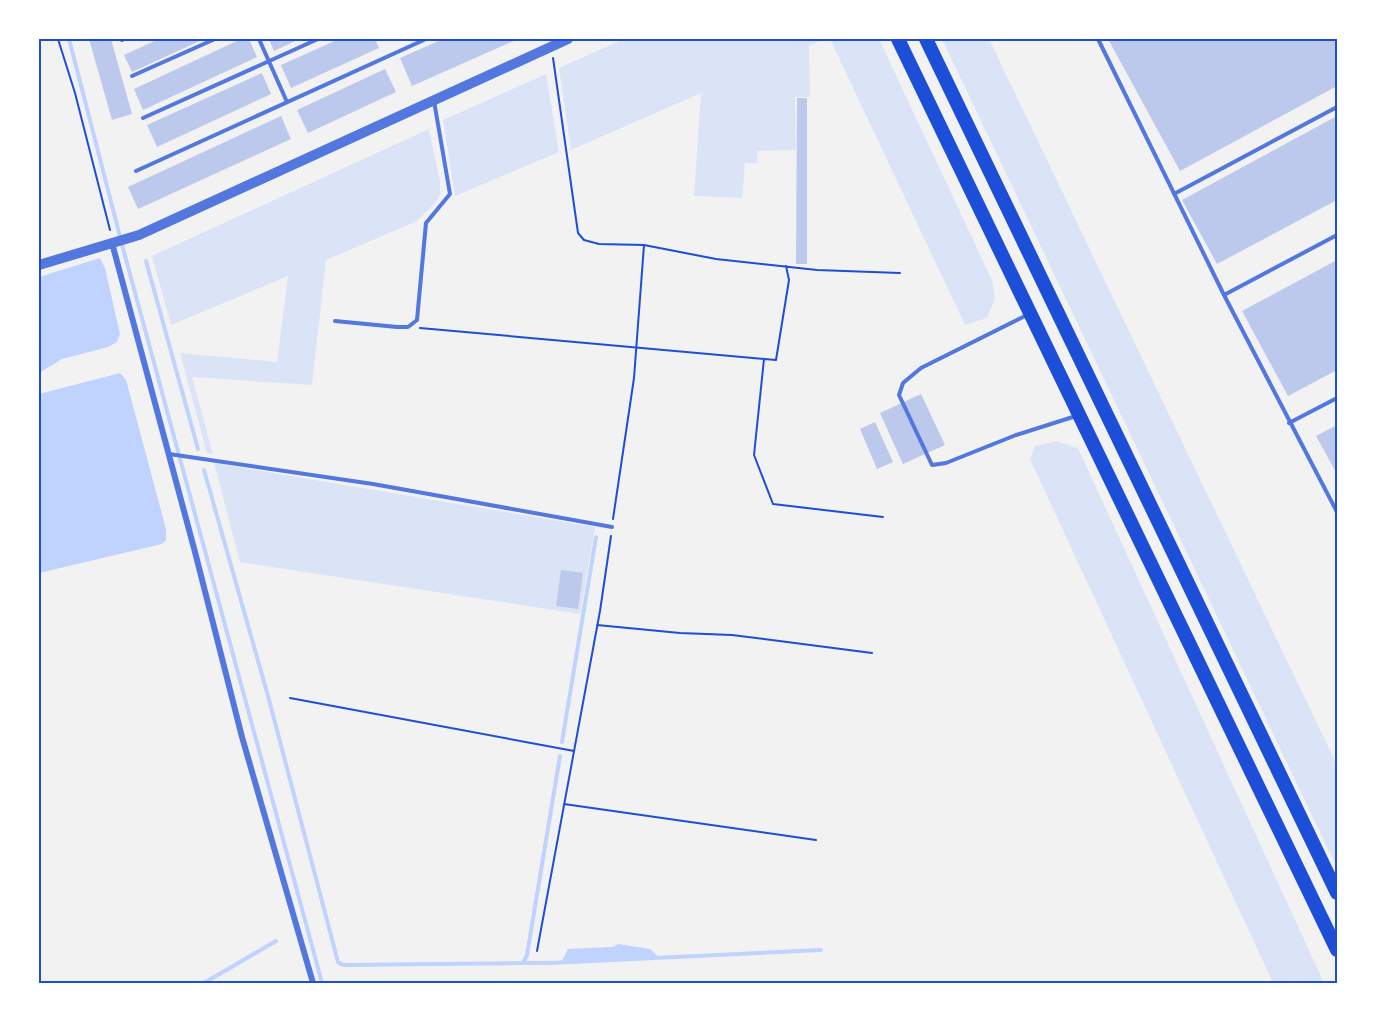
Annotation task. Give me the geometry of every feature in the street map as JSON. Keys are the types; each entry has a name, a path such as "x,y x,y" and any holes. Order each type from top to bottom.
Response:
{"highway":[{"path":"898,39 1337,950"},
{"path":"926,39 1337,893"}],"street":[{"path":"39,266 139,236 568,39"},
{"path":"113,243 242,737 313,983"}],"lane":[{"path":"132,76 215,39"},
{"path":"260,39 287,102"},
{"path":"143,118 318,39"},
{"path":"136,171 426,39"},
{"path":"1098,39 1224,295 1337,512"},
{"path":"335,321 408,327 417,320 426,223 450,194 434,100"},
{"path":"1174,194 1337,107"},
{"path":"1224,295 1337,234"},
{"path":"1030,313 921,368 903,383 900,395 932,465 945,463 1016,435 1080,415"},
{"path":"1289,423 1337,398"},
{"path":"168,454 373,484 612,527"}],"path":[{"path":"58,39 75,93 113,243"},
{"path":"551,46 578,232 584,240 599,244 644,245 716,259 818,270 900,273"},
{"path":"537,951 597,625 612,527 634,378 644,245"},
{"path":"408,327 776,360 789,280 786,266"},
{"path":"764,359 754,455 773,504 883,517"},
{"path":"597,625 680,633 732,635 872,653"},
{"path":"290,698 574,751"},
{"path":"564,804 816,840"}],"shaded area":[{"path":"624,39 825,39 809,46 810,97 795,97 796,150 757,151 758,163 745,163 742,198 694,196 701,93 571,150 559,68"},
{"path":"830,39 879,39 992,280 995,299 987,318 965,325"},
{"path":"942,39 989,39 1337,765 1337,868"},
{"path":"546,74 559,152 455,196 443,120"},
{"path":"429,129 440,182 440,194 436,202 417,221 326,260 312,385 192,377 213,454 207,453 180,353 277,362 288,276 171,325 152,256"},
{"path":"1056,441 1078,448 1324,983 1273,983 1030,459 1035,446"},
{"path":"214,463 595,527 580,614 240,562"}],"water":[{"path":"100,258 105,268 120,334 117,342 108,347 62,359 39,373 39,277"},
{"path":"120,373 126,380 166,529 166,540 162,544 39,573 39,394"},
{"path":"618,944 650,949 659,957 561,963 568,949 613,947"}],"building":[{"path":"89,39 111,39 132,114 112,120"},
{"path":"159,39 204,39 132,72 124,55"},
{"path":"241,39 249,39 257,57 143,110 134,89"},
{"path":"269,39 300,39 274,51"},
{"path":"339,39 375,39 379,48 291,88 281,65"},
{"path":"443,39 518,39 412,86 400,58"},
{"path":"1108,39 1337,39 1337,86 1180,171"},
{"path":"385,69 396,92 308,133 297,110"},
{"path":"262,73 271,94 157,147 147,125"},
{"path":"797,98 807,98 807,264 796,264"},
{"path":"281,116 291,139 138,209 128,187"},
{"path":"1337,116 1337,200 1217,264 1182,200"},
{"path":"1337,260 1337,370 1288,396 1242,311"},
{"path":"921,394 945,445 903,464 880,413"},
{"path":"875,422 893,462 877,469 860,429"},
{"path":"1337,425 1337,474 1316,436"},
{"path":"561,570 583,573 578,609 556,606"}],"waterway":[{"path":"69,39 124,252 322,983"},
{"path":"146,261 198,449"},
{"path":"204,470 268,696 338,962 343,965 523,963 527,955 560,756"},
{"path":"562,742 596,537"},
{"path":"204,983 276,941"},
{"path":"523,963 821,950"}]}
